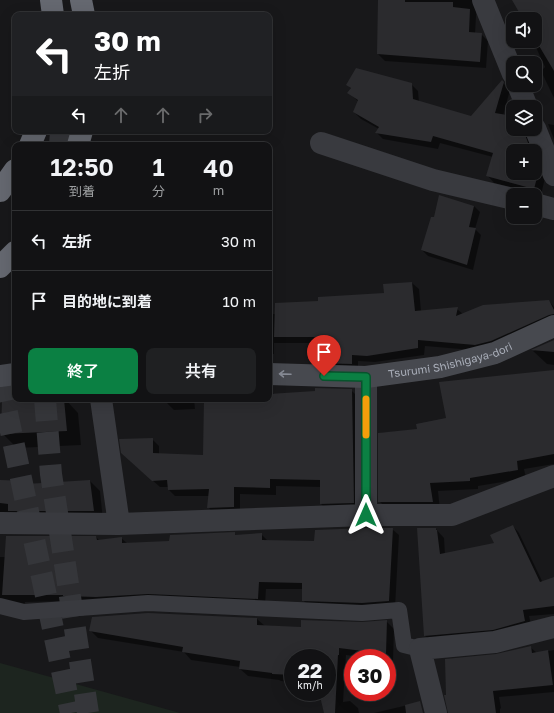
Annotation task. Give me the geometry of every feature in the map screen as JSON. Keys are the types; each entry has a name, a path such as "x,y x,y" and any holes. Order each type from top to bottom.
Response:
{"highway":[{"path":"51,0 53,12"},
{"path":"81,0 83,12"},
{"path":"0,191 12,174"},
{"path":"0,267 12,255"}],"main road":[{"name":"Tsurumi Shishigaya-dori","path":"272,374 366,377 440,367 495,353 554,326"},
{"path":"0,376 12,374"}],"street":[{"path":"483,0 506,57"},
{"path":"538,136 554,175"},
{"path":"321,143 433,180 506,197"},
{"path":"542,205 554,208"},
{"path":"366,377 366,515"},
{"path":"101,402 119,524"},
{"path":"0,523 119,524 366,515 452,515 554,476"},
{"path":"436,713 420,650 495,642 554,627"}],"lane":[{"path":"0,606 24,612 148,603 362,613 399,610 404,645 420,650"}],"shaded area":[{"path":"0,663 180,713 0,713"}],"building":[{"path":"378,0 405,0 405,2 453,2 453,7 470,9 469,32 482,33 480,62 377,54"},
{"path":"512,0 554,0 554,71 540,48 542,48 542,12 519,12"},
{"path":"356,68 412,83 413,99 471,116 502,80 504,82 495,113 506,115 506,136 526,136 528,144 506,144 506,180 536,180 534,188 486,176 493,153 433,136 431,142 375,133 379,127 353,112 358,100 347,93 351,88 346,85"},
{"path":"439,195 474,206 469,227 476,228 467,265 421,250 431,217 434,217"},
{"path":"412,282 415,311 458,307 456,316 483,305 549,300 554,310 554,314 491,341 475,345 418,340 418,348 367,356 352,355 352,364 315,363 316,337 274,337 275,303 318,301 318,297 384,293 383,284"},
{"path":"554,340 554,352 531,350"},
{"path":"554,370 554,454 517,461 518,470 470,478 470,481 430,483 433,502 378,502 378,433 417,429 416,424 446,418 439,382"},
{"path":"315,388 352,389 354,503 320,504 320,480 270,479 270,488 234,487 234,507 207,508 209,489 168,490 167,480 152,481 121,453 119,439 153,438 153,453 203,455 204,402 272,402 272,394 315,391"},
{"path":"2,399 12,399 12,402 64,402 67,431 1,434"},
{"path":"0,480 26,481 26,484 90,480 94,511 8,511 8,504 0,503"},
{"path":"513,525 540,582 554,577 554,606 523,610 525,621 493,630 424,636 417,528 436,528 440,554 494,543 490,535"},
{"path":"393,528 389,601 362,603 302,601 302,583 259,582 258,599 148,594 96,597 63,595 2,595 6,536 96,536 97,540 122,537 122,543 169,541 170,535 235,532 235,535 262,533 262,540 314,541 315,530"},
{"path":"148,613 257,618 257,625 301,627 301,620 362,622 387,620 386,649 339,648 336,694 336,649 284,649 284,675 272,674 239,669 240,661 182,652 183,647 89,631 92,617"},
{"path":"531,646 532,653 548,650 553,685 493,691 496,713 448,713 444,695 446,695 445,659 496,654"},
{"path":"321,701 336,701 335,713 324,713"},
{"path":"420,701 423,713 406,713 405,705"}],"tunnel":[{"path":"60,142 61,134"},
{"path":"0,380 71,713"},
{"path":"45,402 51,474 88,713"}],"slow traffic":[{"path":"366,399 366,435"}],"route":[{"path":"324,376 366,377 366,515"}]}
